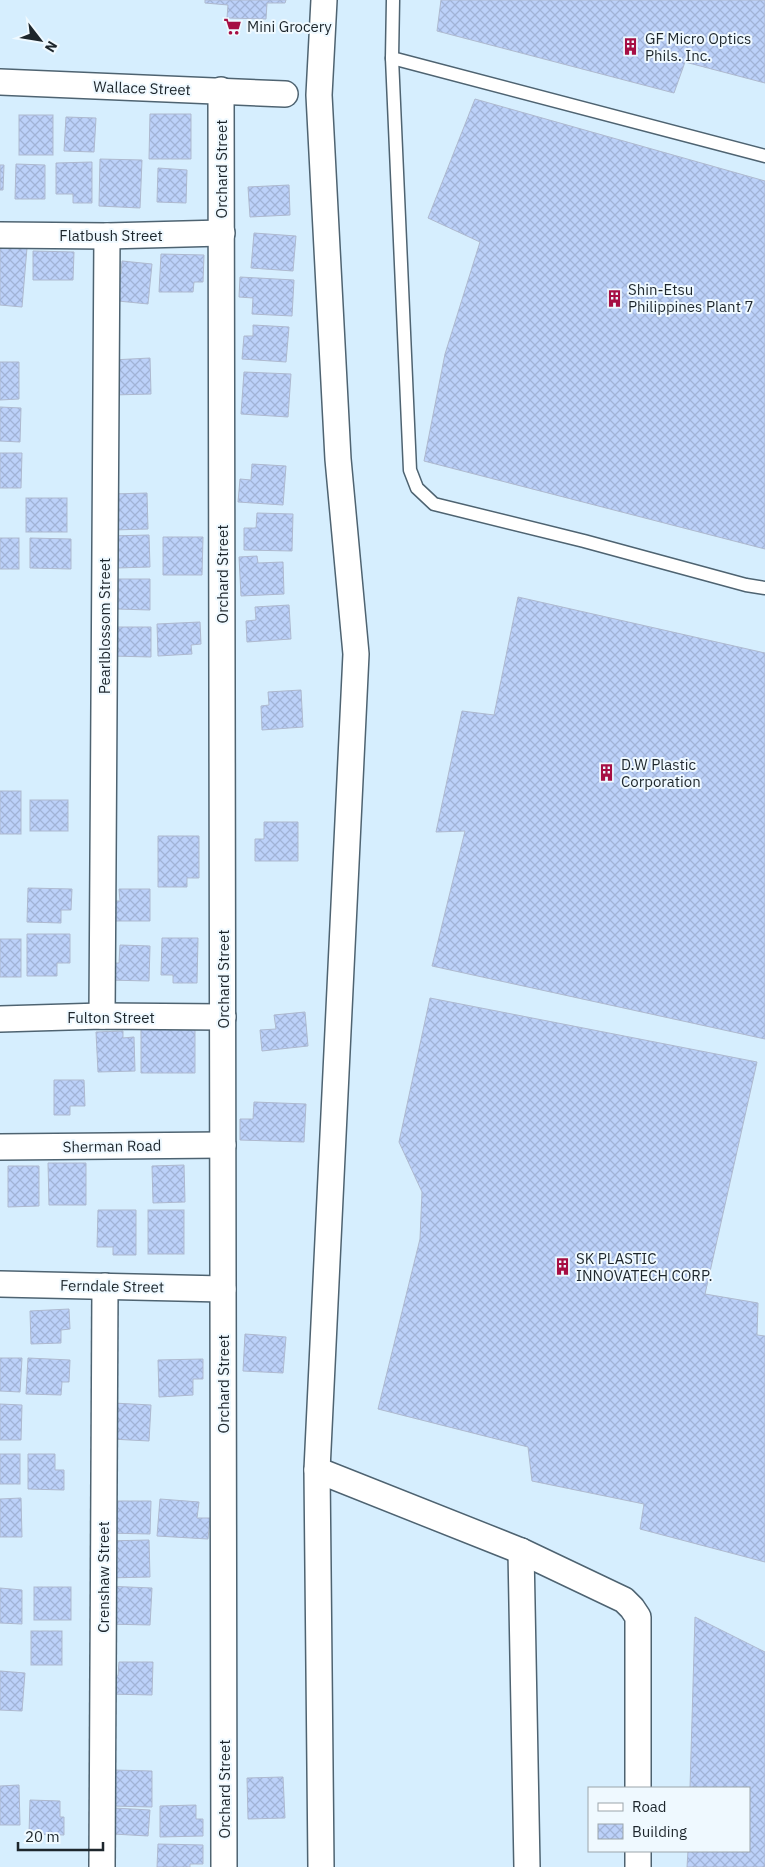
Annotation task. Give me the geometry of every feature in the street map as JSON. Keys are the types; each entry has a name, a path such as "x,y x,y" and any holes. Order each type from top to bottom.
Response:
{"street":[{"path":"321,1867 317,1470 342,910 356,654 338,459 319,95 324,0"},
{"name":"Wallace Street","path":"0,82 285,94"},
{"name":"Orchard Street","path":"221,90 224,1867"},
{"name":"Flatbush Street","path":"0,235 107,236 222,233"},
{"name":"Pearlblossom Street","path":"102,1016 107,236"},
{"name":"Fulton Street","path":"0,1018 102,1016 223,1017"},
{"name":"Sherman Road","path":"0,1147 223,1145"},
{"name":"Ferndale Street","path":"0,1284 223,1289"},
{"name":"Crenshaw Street","path":"102,1867 104,1286"},
{"path":"317,1470 522,1551 624,1600 638,1618 638,1787"},
{"path":"522,1551 527,1867"},
{"path":"638,1852 638,1867"}],"lane":[{"path":"393,0 392,58 410,470 417,488 434,504 584,541 746,585 765,588"},
{"path":"392,58 765,156"}],"building":[{"path":"205,0 286,0 285,3 267,3 266,19 227,18 228,5 205,3"},
{"name":"GF Micro Optics Phils. Inc.","path":"441,0 765,0 765,83 685,62 674,93 437,31"},
{"name":"Shin-Etsu Philippines Plant 7","path":"475,99 765,181 765,549 424,461 445,354 480,242 428,218"},
{"path":"150,114 191,114 191,159 149,159"},
{"path":"19,115 53,115 53,155 19,155"},
{"path":"66,117 96,118 94,152 64,151"},
{"path":"100,159 142,160 140,208 99,206"},
{"path":"92,162 92,203 73,203 73,194 56,194 56,163"},
{"path":"16,164 45,165 45,199 15,199"},
{"path":"0,165 4,165 3,190 0,190"},
{"path":"158,168 187,170 186,203 157,202"},
{"path":"289,185 290,215 250,217 248,187"},
{"path":"254,233 296,236 293,271 251,268"},
{"path":"0,246 27,248 22,307 0,305"},
{"path":"33,251 74,252 73,280 33,280"},
{"path":"161,254 204,255 203,282 194,282 193,292 159,292"},
{"path":"122,261 152,264 148,304 108,300 110,273 121,274"},
{"path":"240,277 294,280 292,316 252,314 253,298 239,297"},
{"path":"253,325 289,327 286,362 242,359 244,336 253,336"},
{"path":"150,358 151,394 113,395 112,360"},
{"path":"0,362 19,362 19,399 0,400"},
{"path":"244,372 291,374 288,417 241,414"},
{"path":"0,407 21,408 20,442 0,441"},
{"path":"0,453 22,453 21,488 0,488"},
{"path":"252,464 286,466 283,505 238,502 240,479 251,480"},
{"path":"147,493 148,529 113,530 112,494"},
{"path":"26,498 67,498 67,532 26,532"},
{"path":"257,513 293,514 292,551 244,550 244,528 256,528"},
{"path":"149,535 150,567 117,568 109,536"},
{"path":"163,537 203,537 202,575 163,575"},
{"path":"0,538 19,538 19,569 0,569"},
{"path":"30,538 71,539 71,569 30,568"},
{"path":"257,556 258,563 283,562 284,594 241,596 239,557"},
{"path":"117,579 150,579 150,610 117,609"},
{"name":"D.W Plastic Corporation","path":"518,597 765,653 765,1039 432,966 465,831 436,832 462,711 494,715"},
{"path":"289,605 291,639 247,642 246,621 256,620 255,607"},
{"path":"200,622 201,644 191,645 192,654 158,656 157,624"},
{"path":"111,627 151,627 151,657 111,656"},
{"path":"301,690 303,727 262,730 261,706 269,705 268,692"},
{"path":"0,791 21,791 21,834 0,834"},
{"path":"30,800 68,800 68,831 30,831"},
{"path":"264,822 298,822 298,861 255,861 255,839 264,839"},
{"path":"158,836 199,836 199,878 187,878 187,887 158,887"},
{"path":"28,888 72,889 71,910 61,910 61,923 27,922"},
{"path":"119,889 150,889 150,921 111,921 111,901 120,901"},
{"path":"27,934 70,934 70,963 57,963 57,976 27,976"},
{"path":"162,938 198,938 197,983 173,983 173,975 161,975"},
{"path":"0,939 21,939 21,977 0,977"},
{"path":"120,945 150,946 149,981 108,980 108,963 119,963"},
{"name":"SK PLASTIC INNOVATECH CORP.","path":"430,998 757,1062 705,1294 758,1303 757,1335 765,1336 765,1562 640,1529 644,1504 532,1481 528,1447 378,1409 420,1239 422,1192 399,1142"},
{"path":"305,1012 308,1046 262,1051 260,1030 276,1029 274,1015"},
{"path":"195,1023 195,1073 141,1073 141,1024"},
{"path":"123,1031 123,1038 134,1037 135,1071 98,1072 96,1032"},
{"path":"54,1080 84,1080 85,1106 70,1106 70,1115 54,1115"},
{"path":"254,1102 306,1104 304,1142 240,1140 240,1119 253,1119"},
{"path":"48,1163 86,1163 86,1205 49,1205"},
{"path":"184,1165 185,1202 153,1203 152,1166"},
{"path":"8,1166 39,1166 39,1206 8,1207"},
{"path":"98,1210 136,1210 136,1255 113,1255 113,1247 97,1247"},
{"path":"148,1210 184,1210 184,1254 148,1254"},
{"path":"69,1309 70,1329 61,1330 61,1343 31,1344 30,1311"},
{"path":"245,1334 286,1337 283,1373 243,1371"},
{"path":"0,1358 22,1358 20,1392 0,1391"},
{"path":"28,1358 70,1360 69,1382 62,1382 61,1395 26,1394"},
{"path":"203,1359 203,1379 193,1379 193,1395 159,1397 158,1360"},
{"path":"113,1403 151,1405 149,1441 111,1439"},
{"path":"0,1404 22,1405 21,1440 0,1440"},
{"path":"0,1454 20,1454 20,1484 0,1484"},
{"path":"28,1454 55,1454 55,1470 64,1470 64,1490 28,1489"},
{"path":"21,1498 22,1537 0,1537 0,1499"},
{"path":"160,1499 199,1502 197,1518 210,1518 208,1539 157,1536"},
{"path":"118,1501 151,1501 150,1534 105,1533 105,1514 117,1514"},
{"path":"149,1540 150,1577 106,1578 105,1541"},
{"path":"105,1586 152,1588 150,1625 104,1624"},
{"path":"34,1587 71,1587 71,1620 34,1620"},
{"path":"0,1588 22,1590 22,1624 0,1623"},
{"path":"695,1617 765,1652 765,1867 687,1867 688,1852 750,1852 750,1787 690,1787"},
{"path":"31,1631 62,1631 62,1665 31,1665"},
{"path":"119,1662 153,1662 152,1695 107,1694 107,1676 118,1676"},
{"path":"0,1671 25,1673 22,1711 0,1710"},
{"path":"113,1770 152,1771 152,1807 112,1806"},
{"path":"283,1777 285,1818 248,1819 247,1778"},
{"path":"19,1785 20,1825 0,1825 0,1786"},
{"path":"30,1800 60,1801 60,1817 64,1817 64,1835 29,1834"},
{"path":"196,1805 196,1819 203,1819 203,1836 160,1837 160,1806"},
{"path":"114,1808 150,1810 148,1836 113,1834"},
{"path":"158,1844 203,1845 203,1864 190,1864 190,1867 157,1867"}],"place":[{"name":"Mini Grocery","path":"233,26"},
{"name":"GF Micro Optics Phils. Inc.","path":"631,47"},
{"name":"Shin-Etsu Philippines Plant 7","path":"614,298"},
{"name":"D.W Plastic Corporation","path":"607,773"},
{"name":"SK PLASTIC INNOVATECH CORP.","path":"562,1267"}]}
